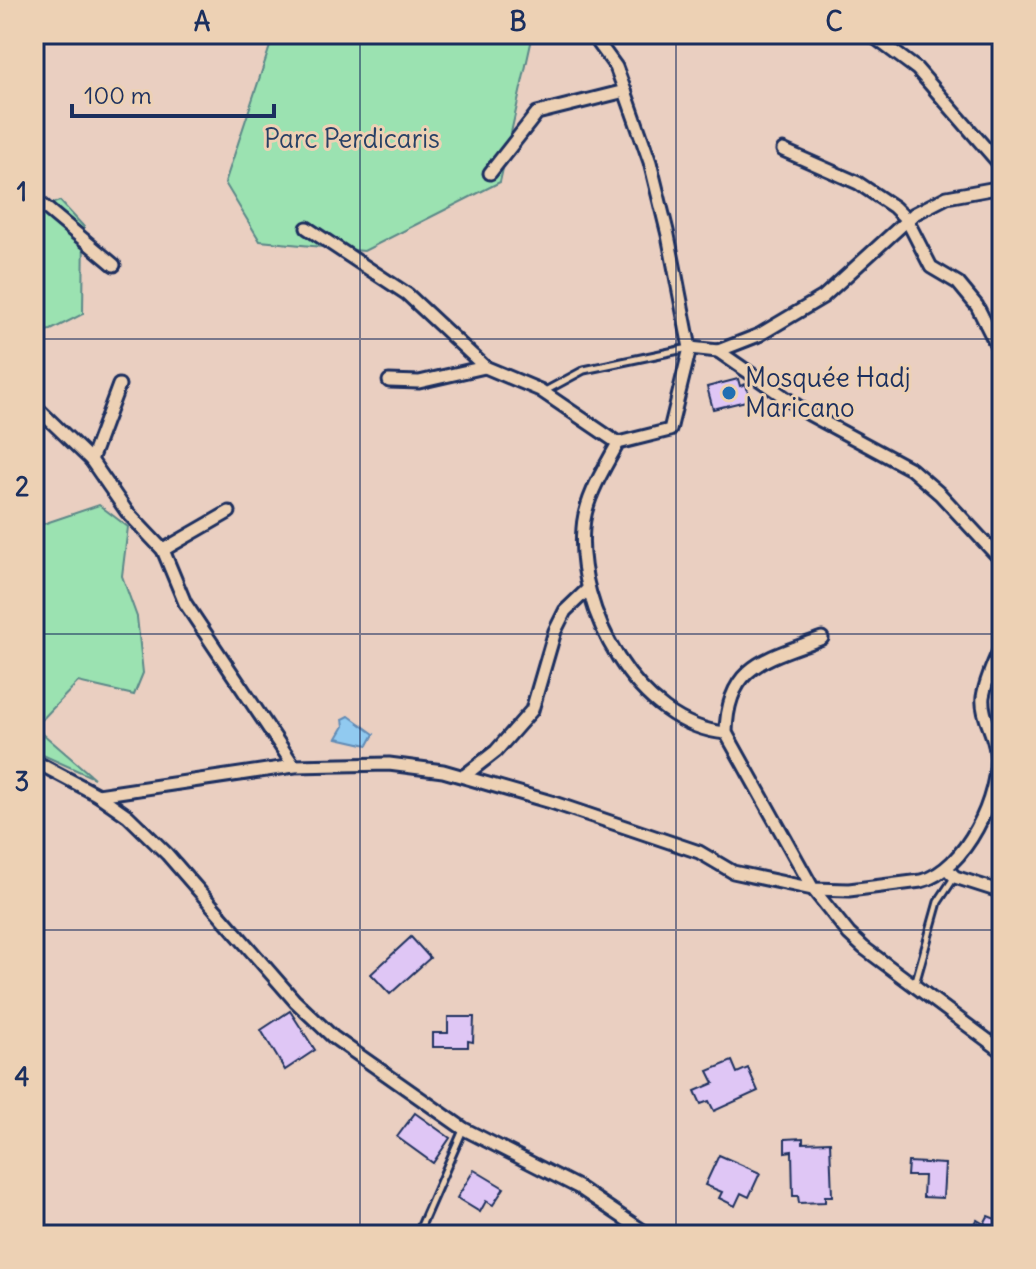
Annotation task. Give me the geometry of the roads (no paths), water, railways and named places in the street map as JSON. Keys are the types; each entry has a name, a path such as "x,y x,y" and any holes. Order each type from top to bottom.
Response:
{"street":[{"path":"307,228 407,294 485,367 540,390 618,443 670,430 690,348 650,162 616,67 592,34"},
{"path":"870,34 917,69 1002,167"},
{"path":"490,173 537,113 625,91"},
{"path":"783,150 870,189 907,220 931,267 958,283 977,306 1002,356"},
{"path":"690,348 718,351 759,335 823,297 907,220 947,197 1002,187"},
{"path":"34,198 114,265"},
{"path":"718,351 809,414 911,469 940,494 1002,561"},
{"path":"389,381 419,382 485,367"},
{"path":"91,460 119,385"},
{"path":"34,405 91,460 127,512 163,550 185,603 294,766"},
{"path":"618,443 590,499 584,520 588,589 620,657 640,689 671,714 706,730 726,733"},
{"path":"163,550 229,512"},
{"path":"464,776 496,751 532,710 555,631 565,611 588,589"},
{"path":"822,638 750,668 726,704 726,733 813,889 849,934 1002,1051"},
{"path":"951,873 996,779 995,745 983,697 1002,644"},
{"path":"34,761 98,795 128,816 167,854 285,989 333,1037 464,1129 578,1187 645,1234"},
{"path":"98,795 294,766 389,764 464,776 699,852 733,872 813,889 849,890 897,885 951,873 1002,892"}],"lane":[{"path":"540,390 550,390 584,370 690,348"},
{"path":"915,984 938,902 951,873"},
{"path":"417,1235 464,1129"}],"water":[{"path":"349,716 374,734 368,745 337,738 344,726 343,719"}],"place":[{"name":"Mosquée Hadj Maricano","path":"729,393"}],"park label":[{"name":"Parc Perdicaris","path":"352,139"}]}
